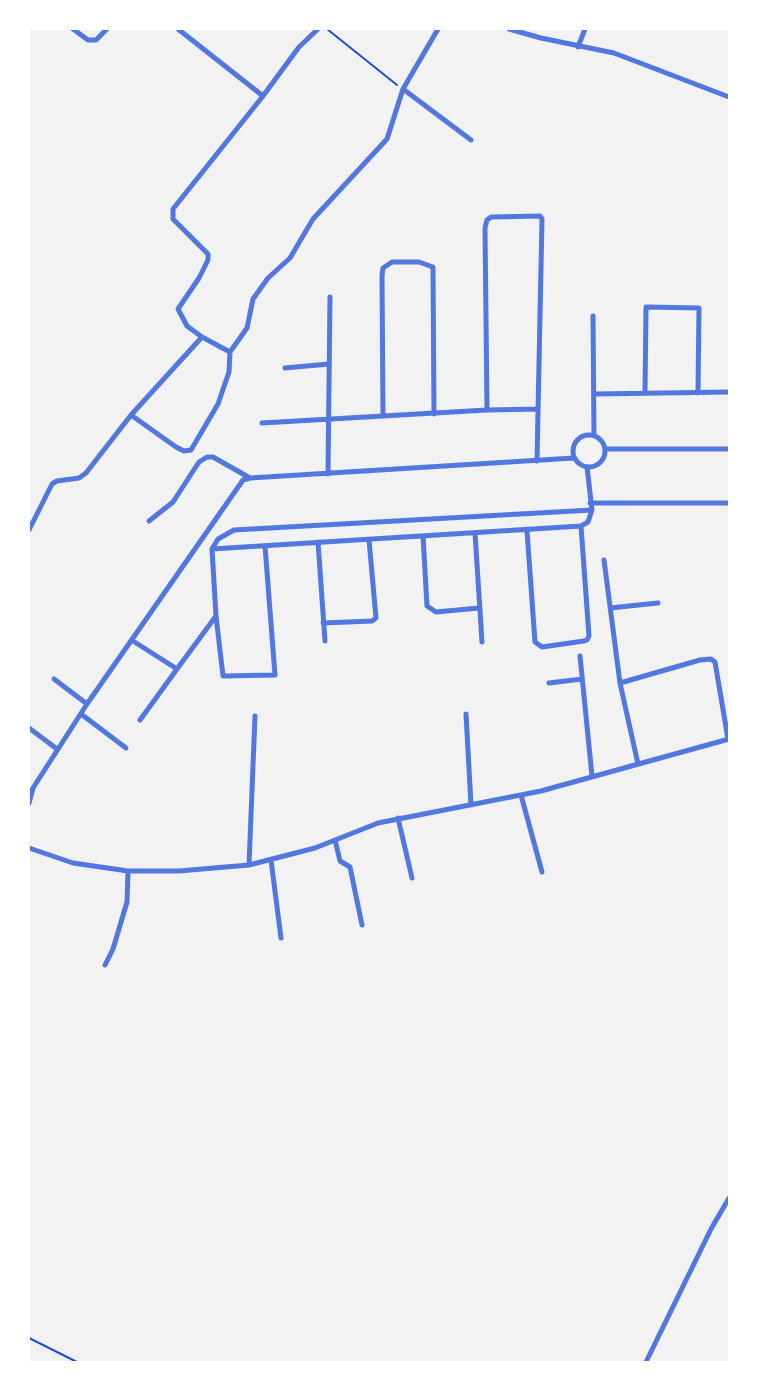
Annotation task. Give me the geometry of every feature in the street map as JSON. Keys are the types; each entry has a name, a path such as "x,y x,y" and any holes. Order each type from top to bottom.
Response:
{"street":[{"path":"73,29 88,40 96,40 107,29"},
{"path":"178,29 263,96"},
{"path":"230,352 202,337 187,326 178,309 199,278 208,260 208,254 174,219 173,208 263,96 299,47 318,29"},
{"path":"131,415 176,447 184,451 191,450 218,404 229,372 230,352 247,328 253,299 268,278 290,258 313,219 387,139 404,90 438,29"},
{"path":"509,29 578,47 614,53 729,97"},
{"path":"578,47 585,29"},
{"path":"404,90 471,140"},
{"path":"487,410 485,228 487,220 491,217 540,216 542,219 537,460"},
{"path":"383,416 382,268 392,262 419,262 433,268 434,414"},
{"path":"328,474 330,298"},
{"path":"645,393 646,307 699,308 698,393"},
{"path":"593,316 594,435"},
{"path":"29,530 52,484 57,481 80,478 86,473 131,415 202,337"},
{"path":"285,368 329,364"},
{"path":"595,394 729,392"},
{"path":"262,423 487,410 538,410"},
{"path":"584,435 594,435 602,440 606,449 602,462 594,467 580,465 574,458 573,449 577,440 584,435"},
{"path":"606,449 729,449"},
{"path":"149,521 173,502 200,462 207,457 213,457 250,478"},
{"path":"29,803 31,787 243,480 250,478 574,458"},
{"path":"212,549 527,531 581,526 588,522 592,510 587,467"},
{"path":"590,502 729,503"},
{"path":"265,546 275,675 223,676 216,616 212,549 218,539 234,530 592,510"},
{"path":"527,531 535,642 542,647 584,641 589,636 581,526"},
{"path":"475,533 482,642"},
{"path":"423,536 427,606 436,612 479,608"},
{"path":"324,623 372,621 376,618 369,540"},
{"path":"318,542 325,641"},
{"path":"604,560 620,683 638,764"},
{"path":"610,608 658,603"},
{"path":"140,720 216,616"},
{"path":"132,641 177,669"},
{"path":"580,656 592,776"},
{"path":"29,848 73,864 128,871 179,871 249,865 335,840 378,823 521,795 729,739 714,662 711,660 700,660 620,683"},
{"path":"54,679 87,704"},
{"path":"549,682 582,679"},
{"path":"81,714 126,748"},
{"path":"466,714 471,806"},
{"path":"249,865 255,716"},
{"path":"29,728 57,750"},
{"path":"521,795 542,872"},
{"path":"398,818 412,878"},
{"path":"335,840 340,861 350,867 362,924"},
{"path":"271,860 280,938"},
{"path":"105,965 113,949 127,902 128,871"},
{"path":"646,1362 711,1230 729,1198"}],"path":[{"path":"327,29 404,90"},
{"path":"29,1338 77,1362"}]}
